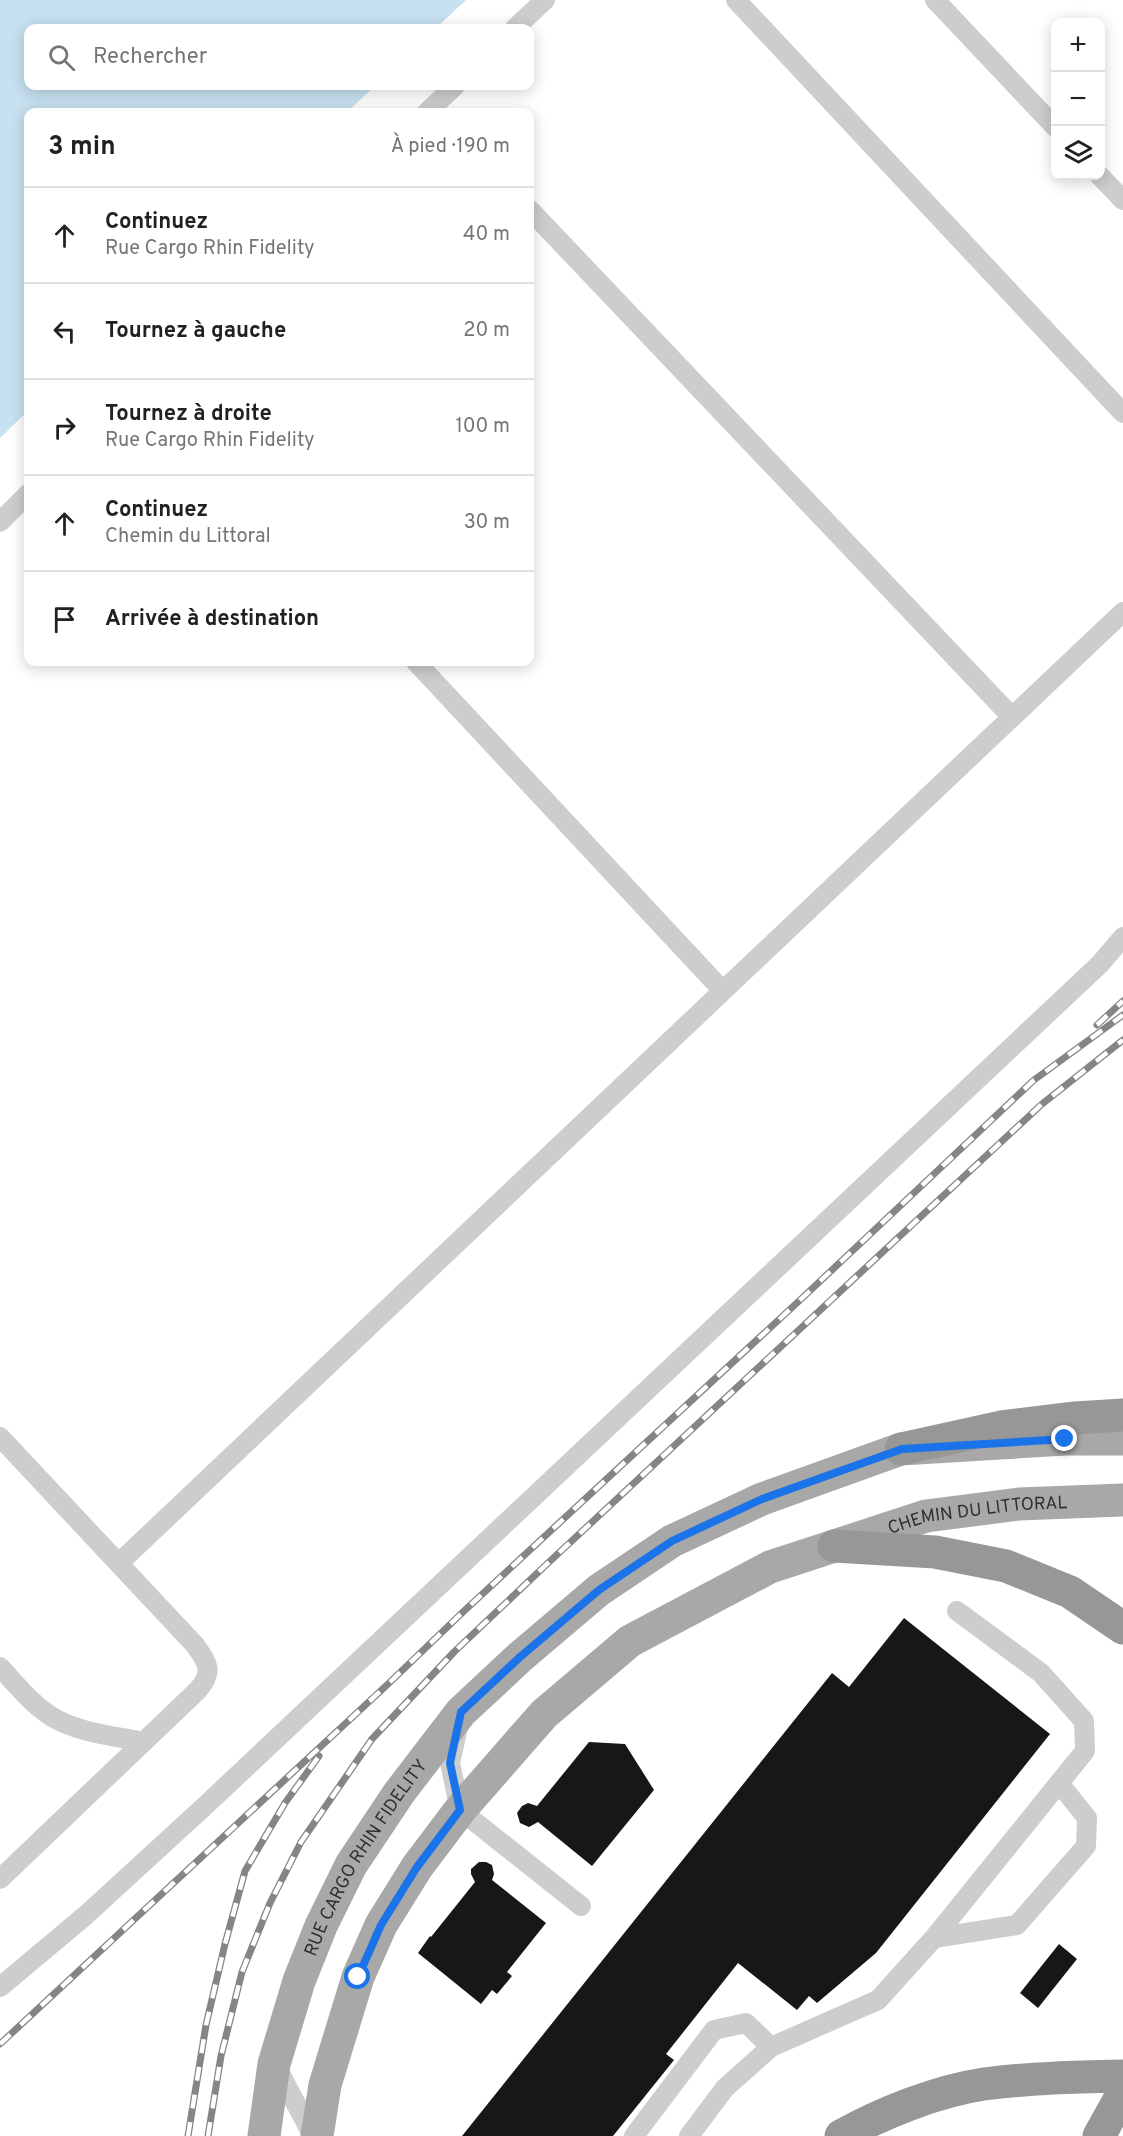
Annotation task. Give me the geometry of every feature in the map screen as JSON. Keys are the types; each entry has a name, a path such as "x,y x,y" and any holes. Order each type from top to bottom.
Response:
{"highway":[{"path":"902,1449 1001,1427 1123,1415"},
{"path":"834,1546 935,1552 1006,1566 1070,1592 1123,1628"},
{"path":"841,2136 887,2114 935,2096 982,2085 1123,2076"},
{"path":"1099,2136 1123,2093"},
{"path":"1119,2136 1123,2130"}],"main road":[{"path":"902,1449 1065,1439 1123,1439"},
{"name":"RUE CARGO RHIN FIDELITY","path":"264,2136 274,2064 299,1981 321,1926 351,1864 399,1793 461,1712 520,1657 599,1590 672,1541 762,1499 902,1449"},
{"name":"CHEMIN DU LITTORAL","path":"834,1546 926,1516 1019,1504 1123,1500"},
{"path":"315,2136 335,2048 358,1977 381,1925 417,1867 460,1810 544,1714 630,1641 770,1567 834,1546"}],"lane":[{"path":"519,24 545,0"},
{"path":"736,0 1123,413"},
{"path":"935,0 1054,126"},
{"path":"435,108 451,90"},
{"path":"1104,180 1123,200"},
{"path":"534,214 1012,717"},
{"path":"0,522 24,498"},
{"path":"119,1563 1123,612"},
{"path":"420,666 723,991"},
{"path":"0,1987 86,1915 207,1804 1100,964 1123,938"},
{"path":"1100,964 1123,947"},
{"path":"0,1437 195,1645 209,1669 207,1678 198,1690 0,1879"},
{"path":"689,2136 725,2088 771,2047 878,2000 934,1938 1085,1751 1084,1721 1041,1673 957,1611"},
{"path":"0,1667 54,1718 83,1729 144,1742"},
{"path":"461,1712 450,1763 460,1810 581,1906"},
{"path":"934,1938 1017,1925 1086,1846 1087,1818 1059,1783"},
{"path":"634,2136 714,2030 746,2023 771,2047"},
{"path":"274,2064 315,2136"}],"water":[{"path":"0,0 466,0 440,24 24,24 24,90 371,90 351,108 24,108 24,415 0,438"}],"building":[{"path":"904,1618 1050,1734 876,1953 817,2003 809,1996 797,2010 738,1963 666,2054 674,2060 613,2136 462,2136 832,1673 849,1687"},
{"path":"589,1742 625,1744 654,1790 592,1866 538,1822 529,1827 520,1823 517,1813 522,1806 528,1803 537,1806"},
{"path":"479,1862 492,1865 494,1874 492,1880 546,1923 507,1972 512,1976 497,1994 492,1990 481,2004 418,1953 475,1882 471,1869"},
{"path":"1059,1944 1077,1959 1038,2008 1020,1993"}],"railway":[{"path":"1097,1025 1123,1001"},
{"path":"0,2044 1034,1080 1123,1015"},
{"path":"208,2136 221,2056 242,1972 270,1903 301,1842 372,1739 454,1652 548,1563 1042,1104 1123,1040"},
{"path":"188,2136 206,2025 245,1871 285,1803 319,1756"}],"route":[{"path":"358,1977 381,1925 417,1867 460,1810 450,1763 461,1712 520,1657 599,1590 672,1541 762,1499 902,1449 1065,1439"}]}
